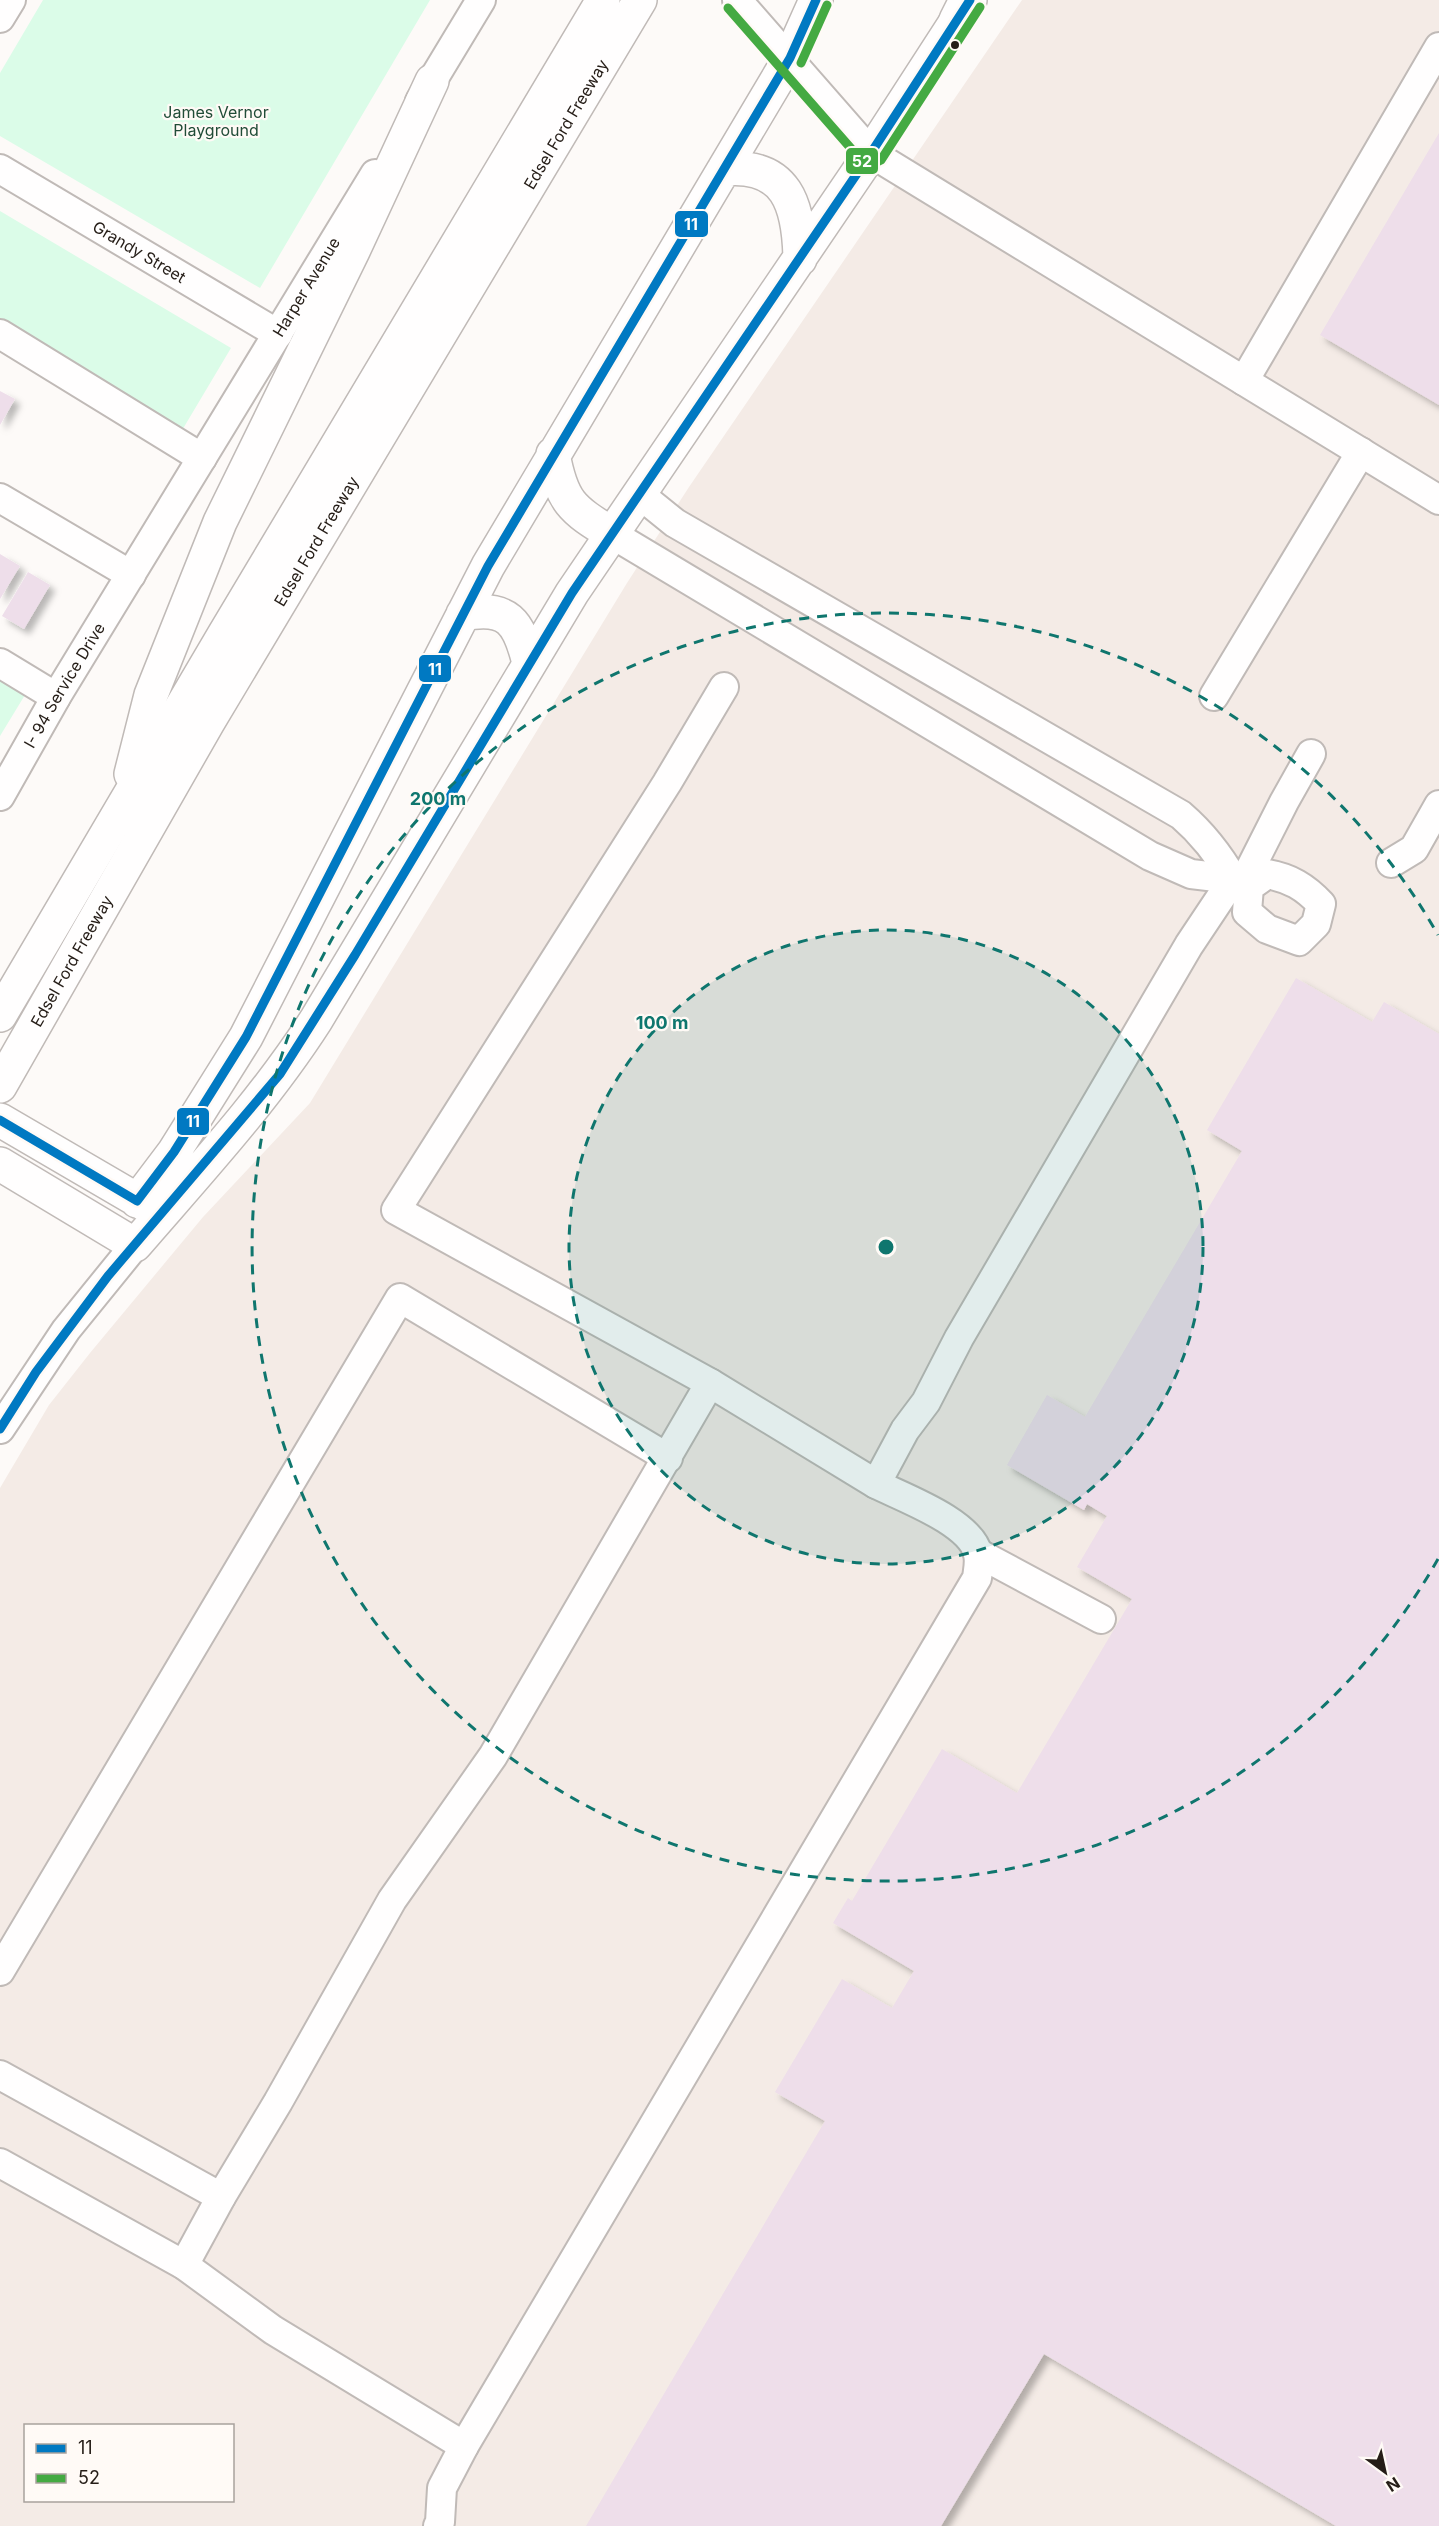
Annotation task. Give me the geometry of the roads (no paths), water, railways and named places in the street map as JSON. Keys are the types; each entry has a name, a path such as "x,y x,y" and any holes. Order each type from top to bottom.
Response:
{"main road":[{"name":"Edsel Ford Freeway","path":"0,1015 603,0"},
{"name":"Edsel Ford Freeway","path":"0,1104 8,1073 214,712 640,0"},
{"path":"0,1164 135,1245 174,1152 246,1037 463,614 553,454 790,58 816,0"},
{"path":"149,1208 258,1102 297,1050 572,593 872,153 964,7"},
{"path":"122,808 151,695 220,522 353,251 432,81"},
{"path":"724,170 741,168 755,170 776,180 784,189 796,214 800,230 800,259"},
{"path":"553,454 558,479 572,507 612,534"},
{"path":"463,614 480,610 502,613 518,629 529,663"},
{"path":"0,1120 149,1208"}],"street":[{"name":"Harper Avenue","path":"131,575 481,0"},
{"path":"737,0 872,153 1439,501"},
{"path":"1244,381 1439,47"},
{"name":"Grandy Street","path":"0,169 278,334"},
{"path":"0,334 202,458"},
{"path":"1214,696 1361,452"},
{"path":"639,494 675,523 1180,815 1202,833 1241,884"},
{"path":"0,498 131,575"},
{"path":"612,534 1150,856 1191,874 1241,884"},
{"name":"I- 94 Service Drive","path":"0,796 56,697 131,575"},
{"path":"0,663 56,697"},
{"path":"442,2525 442,2488 464,2446 977,1578 978,1553 961,1528 876,1484 710,1383 396,1209 667,783 724,687"},
{"path":"876,1484 905,1430 926,1402 959,1338 1189,945 1241,884 1311,754"},
{"path":"1391,863 1414,849 1439,805"},
{"path":"0,1429 66,1330 135,1245"},
{"path":"0,1971 400,1298 668,1458"},
{"path":"184,2265 392,1900 493,1756 710,1383"},
{"path":"978,1553 1101,1619"},
{"path":"0,2075 221,2197"},
{"path":"0,2163 184,2265 273,2330 464,2446"}],"park label":[{"name":"James Vernor Playground","path":"216,121"}]}
